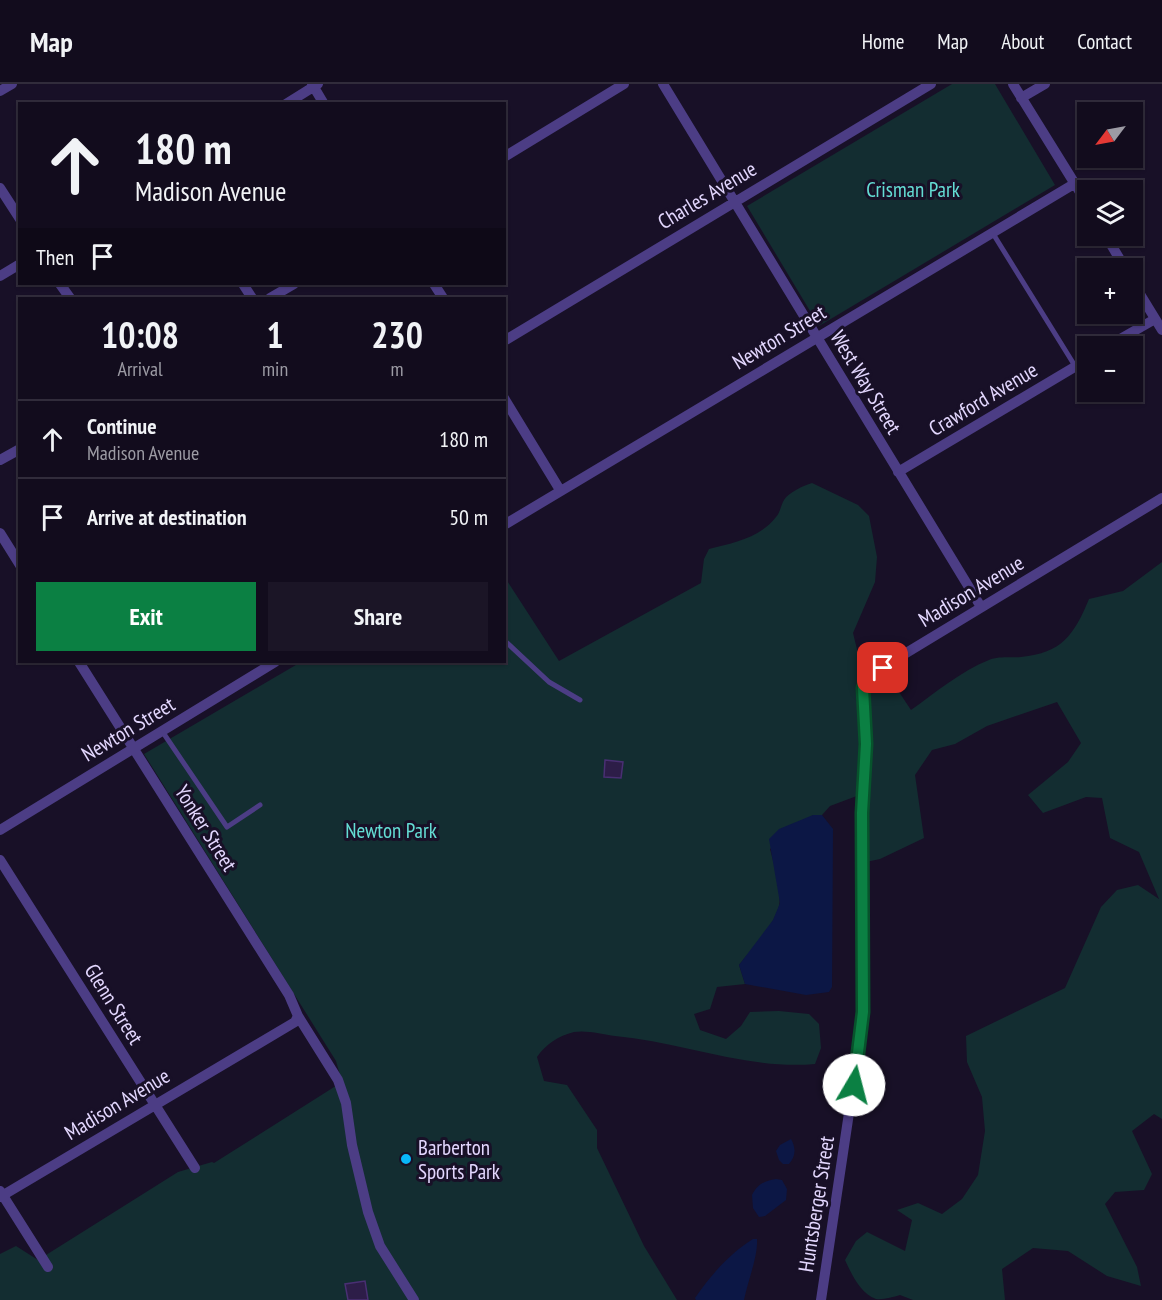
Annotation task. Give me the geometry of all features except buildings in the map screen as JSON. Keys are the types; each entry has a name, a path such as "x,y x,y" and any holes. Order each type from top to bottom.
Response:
{"street":[{"path":"0,91 12,84"},
{"path":"506,156 624,84"},
{"name":"West Way Street","path":"663,84 981,607"},
{"name":"Charles Avenue","path":"506,340 931,84"},
{"path":"1013,84 1077,188"},
{"path":"1021,98 1045,84"},
{"path":"289,102 315,85 323,102"},
{"name":"Newton Street","path":"506,524 1074,184"},
{"path":"0,188 18,216"},
{"path":"0,276 18,265"},
{"path":"272,297 292,285"},
{"path":"1143,299 1162,330"},
{"path":"1125,336 1155,319"},
{"name":"Crawford Avenue","path":"898,472 1075,366"},
{"path":"506,401 560,490"},
{"path":"0,460 18,450"},
{"name":"Madison Avenue","path":"866,756 863,688 865,682 888,664 1162,498"},
{"path":"0,533 18,562"},
{"name":"Yonker Street","path":"80,663 289,995 298,1016 338,1080 346,1103 352,1145 372,1224 380,1246 414,1300"},
{"name":"Newton Street","path":"0,830 273,663"},
{"name":"Huntsberger Street","path":"820,1300 862,1026 862,794 866,756"},
{"name":"Glenn Street","path":"0,861 195,1168"},
{"name":"Madison Avenue","path":"1,1194 295,1022 298,1016"},
{"path":"1,1194 48,1267"}],"lane":[{"path":"992,232 1075,366"},
{"path":"506,642 549,682 580,700"},
{"path":"162,731 227,827 260,805"}],"green space":[{"name":"Crisman Park","path":"952,84 995,84 1055,185 819,326 747,206"},
{"name":"Newton Park","path":"812,483 858,505 869,516 877,557 875,582 853,633 865,682 883,668 911,710 958,676 989,660 1035,655 1057,646 1072,632 1089,599 1123,591 1162,562 1162,1119 1154,1114 1132,1131 1152,1174 1144,1190 1115,1192 1105,1204 1137,1267 1141,1286 1107,1276 1068,1251 1033,1248 1002,1269 1005,1300 913,1300 900,1295 876,1299 861,1288 845,1260 856,1241 867,1232 905,1251 912,1220 897,1210 918,1203 942,1214 962,1199 978,1175 985,1131 982,1097 967,1062 966,1036 1065,988 1101,907 1117,890 1138,885 1159,899 1139,852 1110,838 1102,798 1086,797 1043,813 1028,795 1068,762 1081,743 1057,702 987,726 955,744 932,750 915,775 924,838 880,859 861,863 862,794 830,806 822,815 813,815 770,849 779,885 779,906 767,930 739,965 745,984 717,987 710,1009 694,1014 700,1030 726,1039 741,1026 750,1012 779,1011 809,1014 819,1024 821,1048 815,1064 764,1063 594,1032 574,1032 558,1038 548,1044 537,1057 544,1081 567,1085 597,1130 597,1148 644,1246 677,1300 0,1300 0,1254 16,1246 38,1260 178,1172 214,1163 342,1082 336,1061 144,754 299,663 506,663 506,579 559,661 701,583 704,559 709,549 745,539 762,530 777,515 786,497"}],"shaded area":[{"path":"813,815 822,815 833,829 832,987 829,992 806,995 745,984 739,965 773,920 780,903 769,839 779,829"},
{"path":"791,1139 794,1155 789,1164 783,1164 776,1151 780,1145"},
{"path":"776,1179 782,1180 787,1189 786,1200 765,1216 759,1217 753,1208 752,1195 762,1184"},
{"path":"753,1239 757,1239 756,1253 744,1300 696,1300 701,1289 721,1266"}],"place":[{"name":"Barberton Sports Park","path":"406,1159"}],"route":[{"path":"854,1085 863,1012 861,852 866,744 863,688 865,682 883,668"}]}
